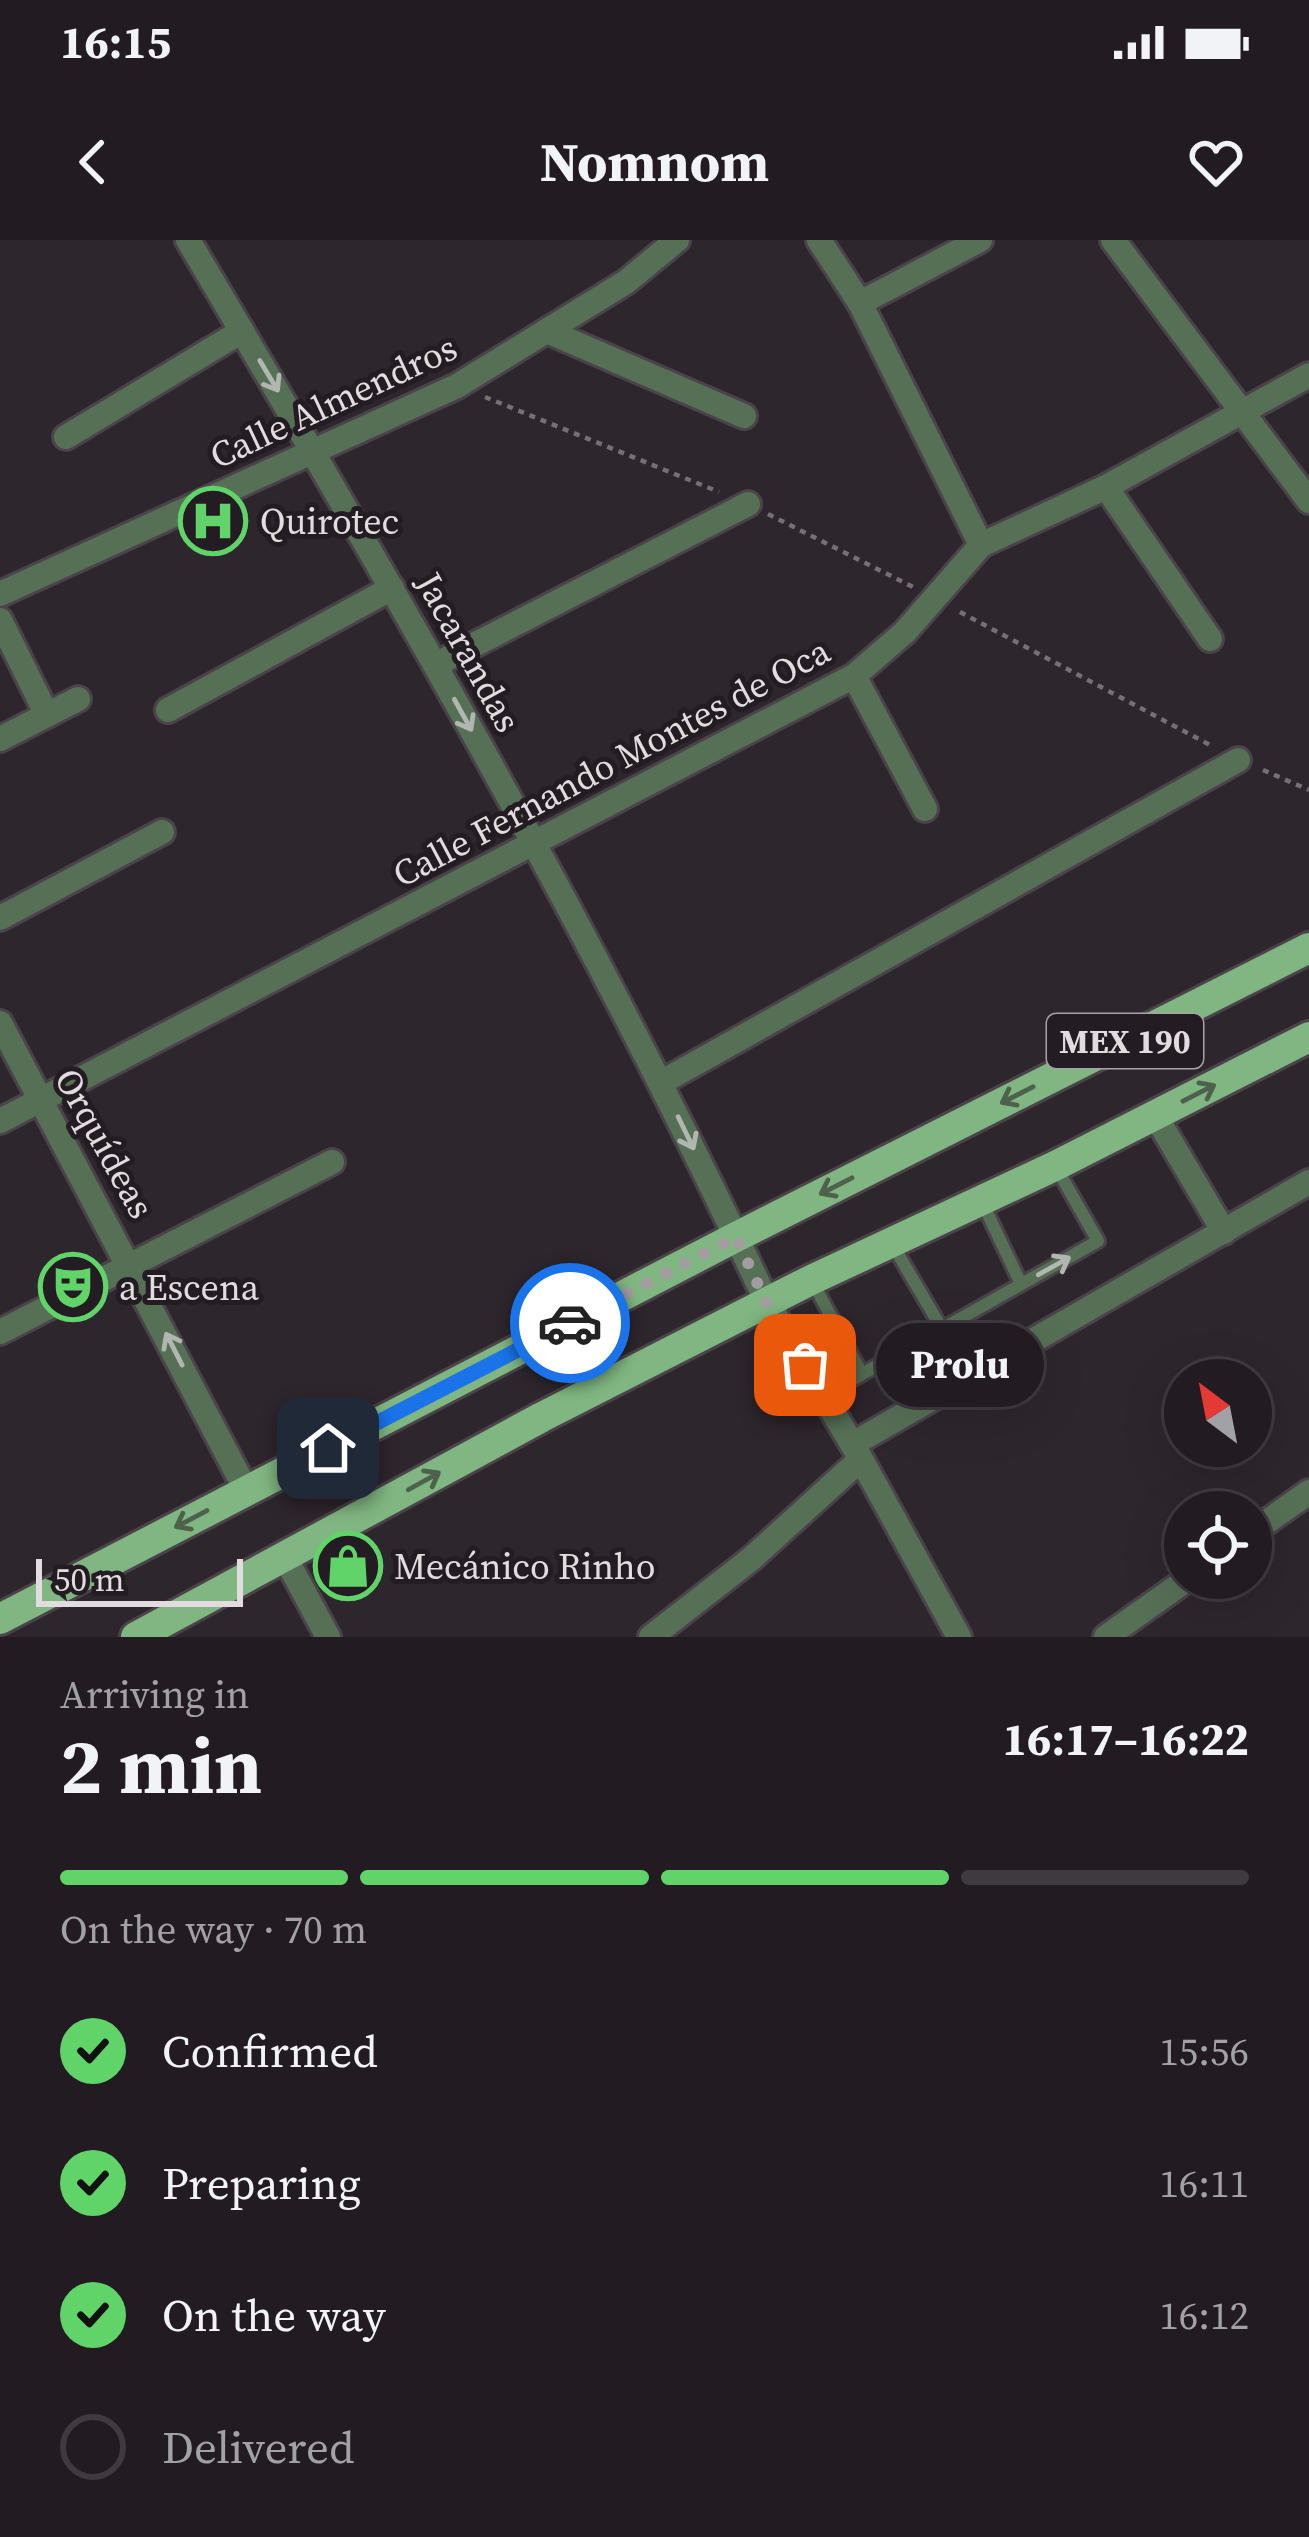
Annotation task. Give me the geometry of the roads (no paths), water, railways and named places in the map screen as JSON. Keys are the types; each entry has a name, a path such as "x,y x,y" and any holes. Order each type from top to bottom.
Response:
{"main road":[{"name":"MEX 190","path":"0,1619 736,1237 1309,948"},
{"name":"MEX 190","path":"136,1637 542,1417 766,1302 1055,1166 1309,1037"}],"street":[{"name":"Jacarandas","path":"188,240 435,665 662,1082 766,1302 857,1451 958,1637"},
{"name":"Calle Almendros","path":"0,594 457,386 626,282 677,240"},
{"path":"818,240 860,303 981,545"},
{"path":"860,303 980,240"},
{"path":"1114,240 1309,501"},
{"path":"547,331 744,416"},
{"path":"66,437 242,332"},
{"name":"Calle Fernando Montes de Oca","path":"0,1121 854,676 905,632 981,545 1106,488 1309,375"},
{"path":"1106,488 1210,640"},
{"path":"435,665 748,504"},
{"path":"168,710 392,588"},
{"path":"0,620 47,715"},
{"path":"854,676 925,809"},
{"path":"0,739 78,699"},
{"path":"662,1082 1238,760"},
{"path":"0,918 162,832"},
{"name":"Orquídeas","path":"0,1023 246,1490"},
{"path":"1155,1115 1224,1232"},
{"path":"0,1332 332,1162"},
{"path":"651,1637 751,1559 857,1451 1309,1182"},
{"path":"1272,1518 1309,1492"},
{"path":"285,1557 328,1637"},
{"path":"1106,1637 1164,1596"}],"lane":[{"path":"824,1397 1098,1241 1055,1166"},
{"path":"982,1201 1022,1284"},
{"path":"891,1242 942,1329"},
{"path":"811,1280 862,1374"}],"place":[{"name":"Quirotec","path":"213,521"},
{"name":"a Escena","path":"73,1287"},
{"name":"Prolu","path":"805,1365"},
{"name":"Mecánico Rinho","path":"348,1566"}]}
